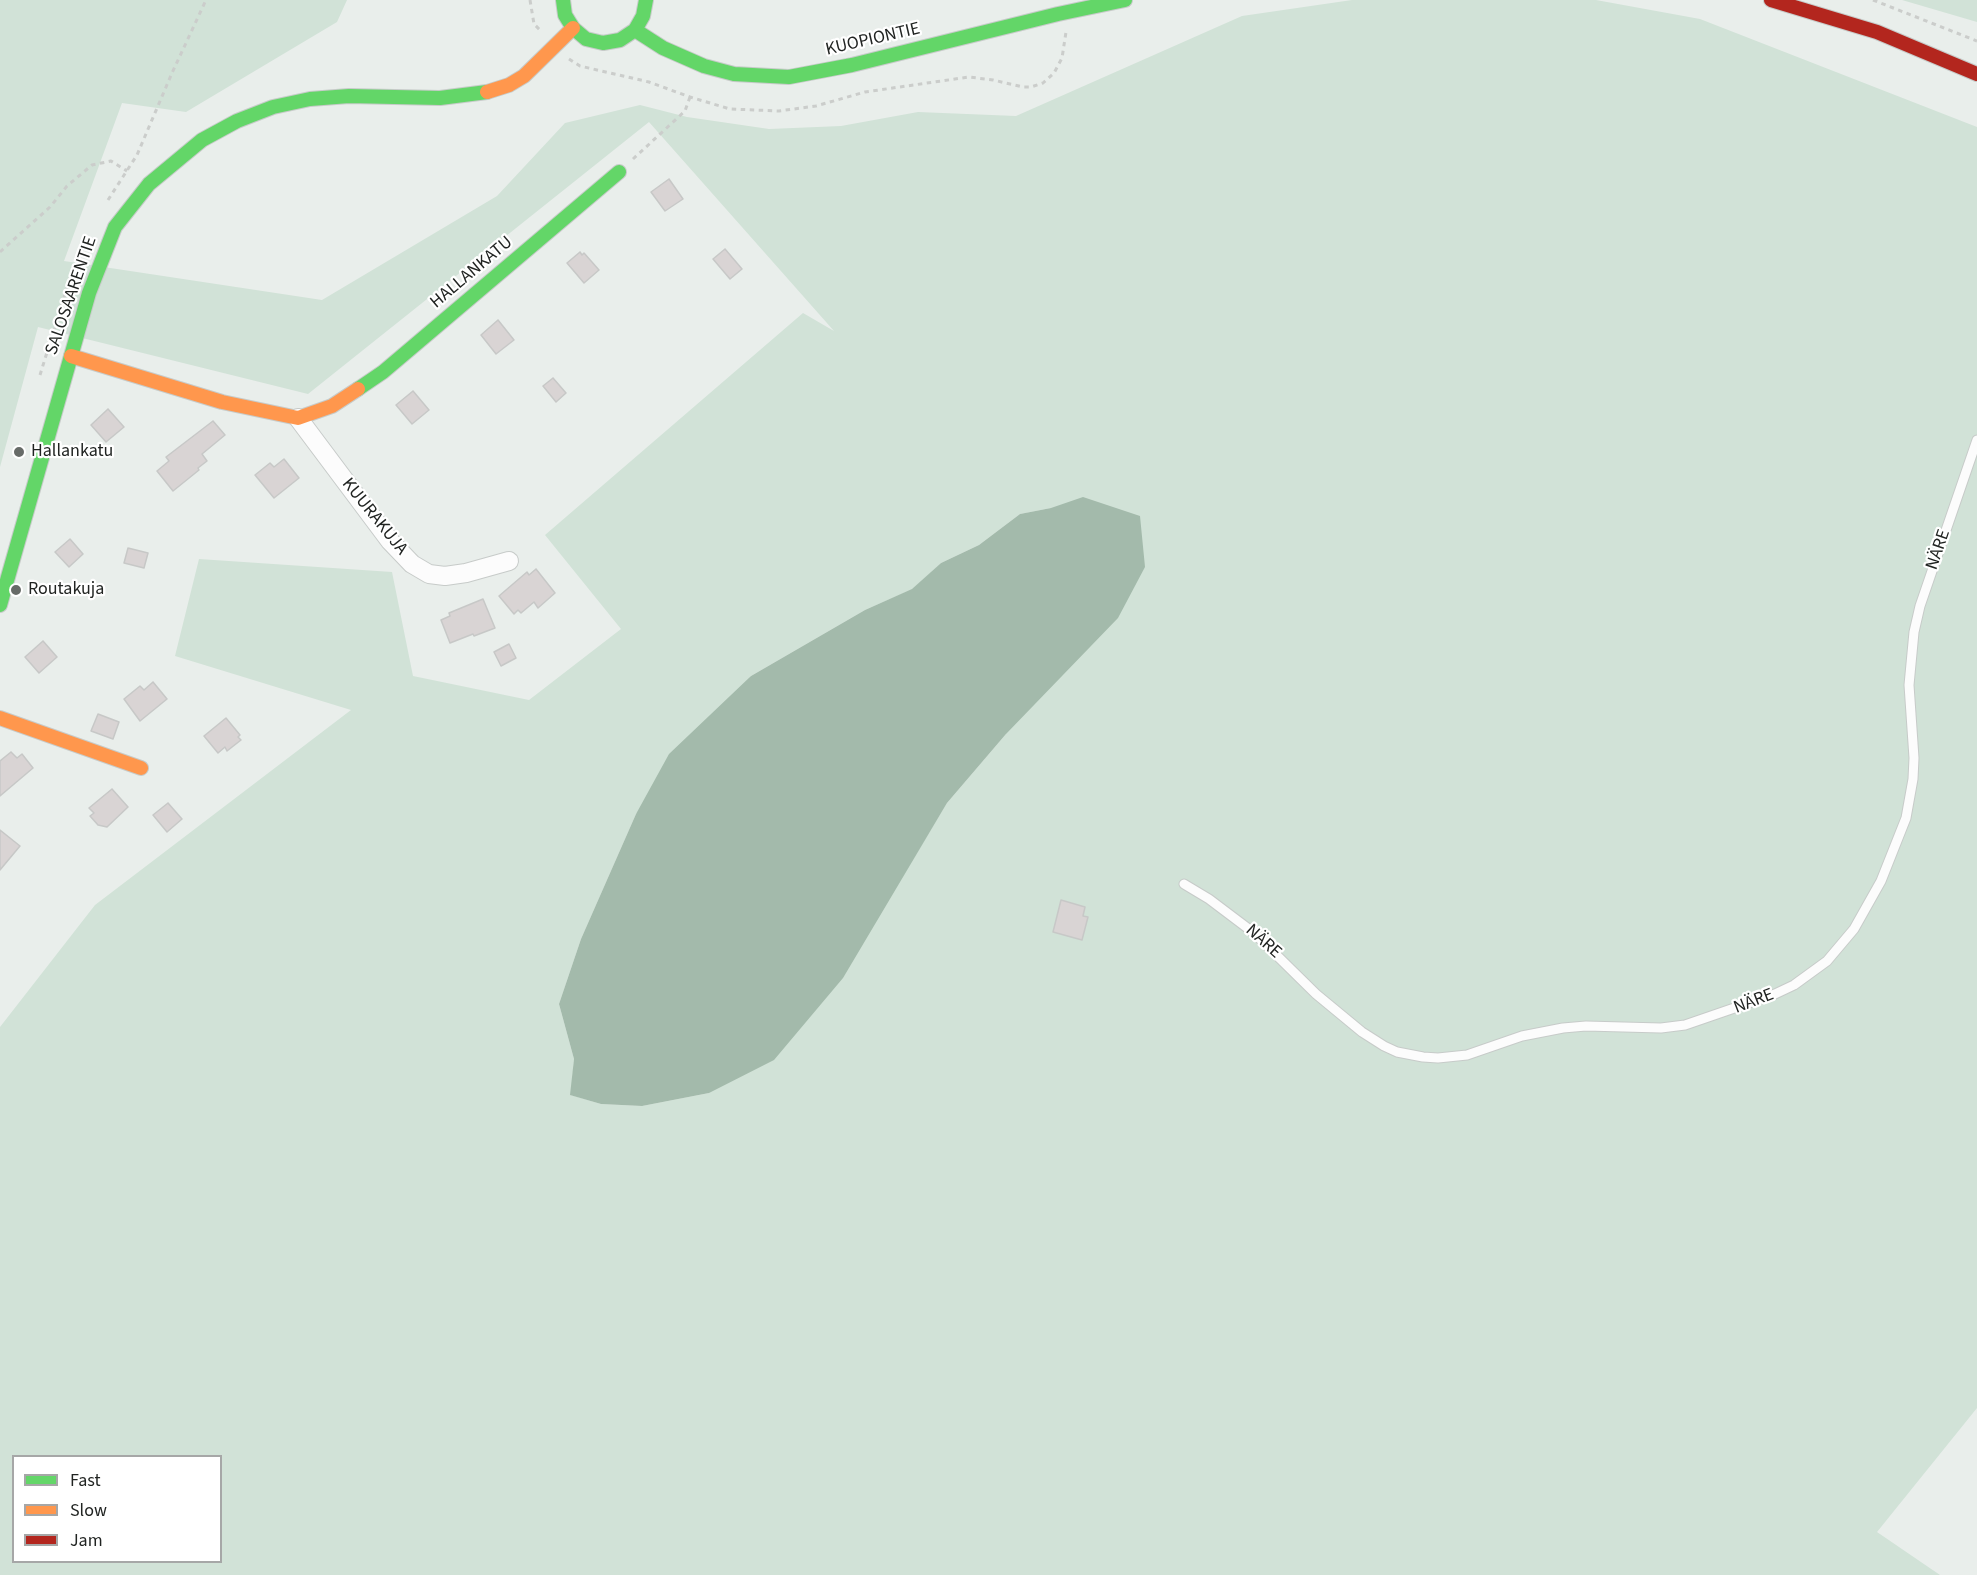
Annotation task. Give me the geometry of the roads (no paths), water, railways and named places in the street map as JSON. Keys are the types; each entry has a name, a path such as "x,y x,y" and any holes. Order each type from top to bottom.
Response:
{"street":[{"path":"563,0 565,15 573,28 586,39 603,43 620,40 635,30 643,16 645,0"},
{"name":"KUOPIONTIE","path":"635,30 663,48 704,66 734,74 789,77 1125,0"},
{"path":"1771,0 1877,32 1977,74"},
{"name":"SALOSAARENTIE","path":"0,605 89,293 115,227 149,184 202,140 237,121 273,107 310,99 348,96 440,98 492,91 509,85 524,75 573,28"},
{"name":"HALLANKATU","path":"298,418 332,406 383,372 619,172"},
{"path":"71,356 222,402 298,418"},
{"name":"KUURAKUJA","path":"298,418 390,541 412,564 429,574 445,576 466,573 509,561"},
{"path":"0,718 141,768"}],"lane":[{"name":"NÄRE","path":"1184,884 1217,904 1254,933 1316,994 1362,1032 1384,1046 1410,1055 1453,1058 1486,1050 1521,1036 1563,1028 1586,1026 1661,1028 1685,1025 1745,1006 1794,985 1827,961 1854,929 1881,880 1906,818 1914,758 1909,685 1914,632 1920,606 1977,440"}],"place":[{"name":"Hallankatu","path":"19,452"},
{"name":"Routakuja","path":"16,590"}]}
